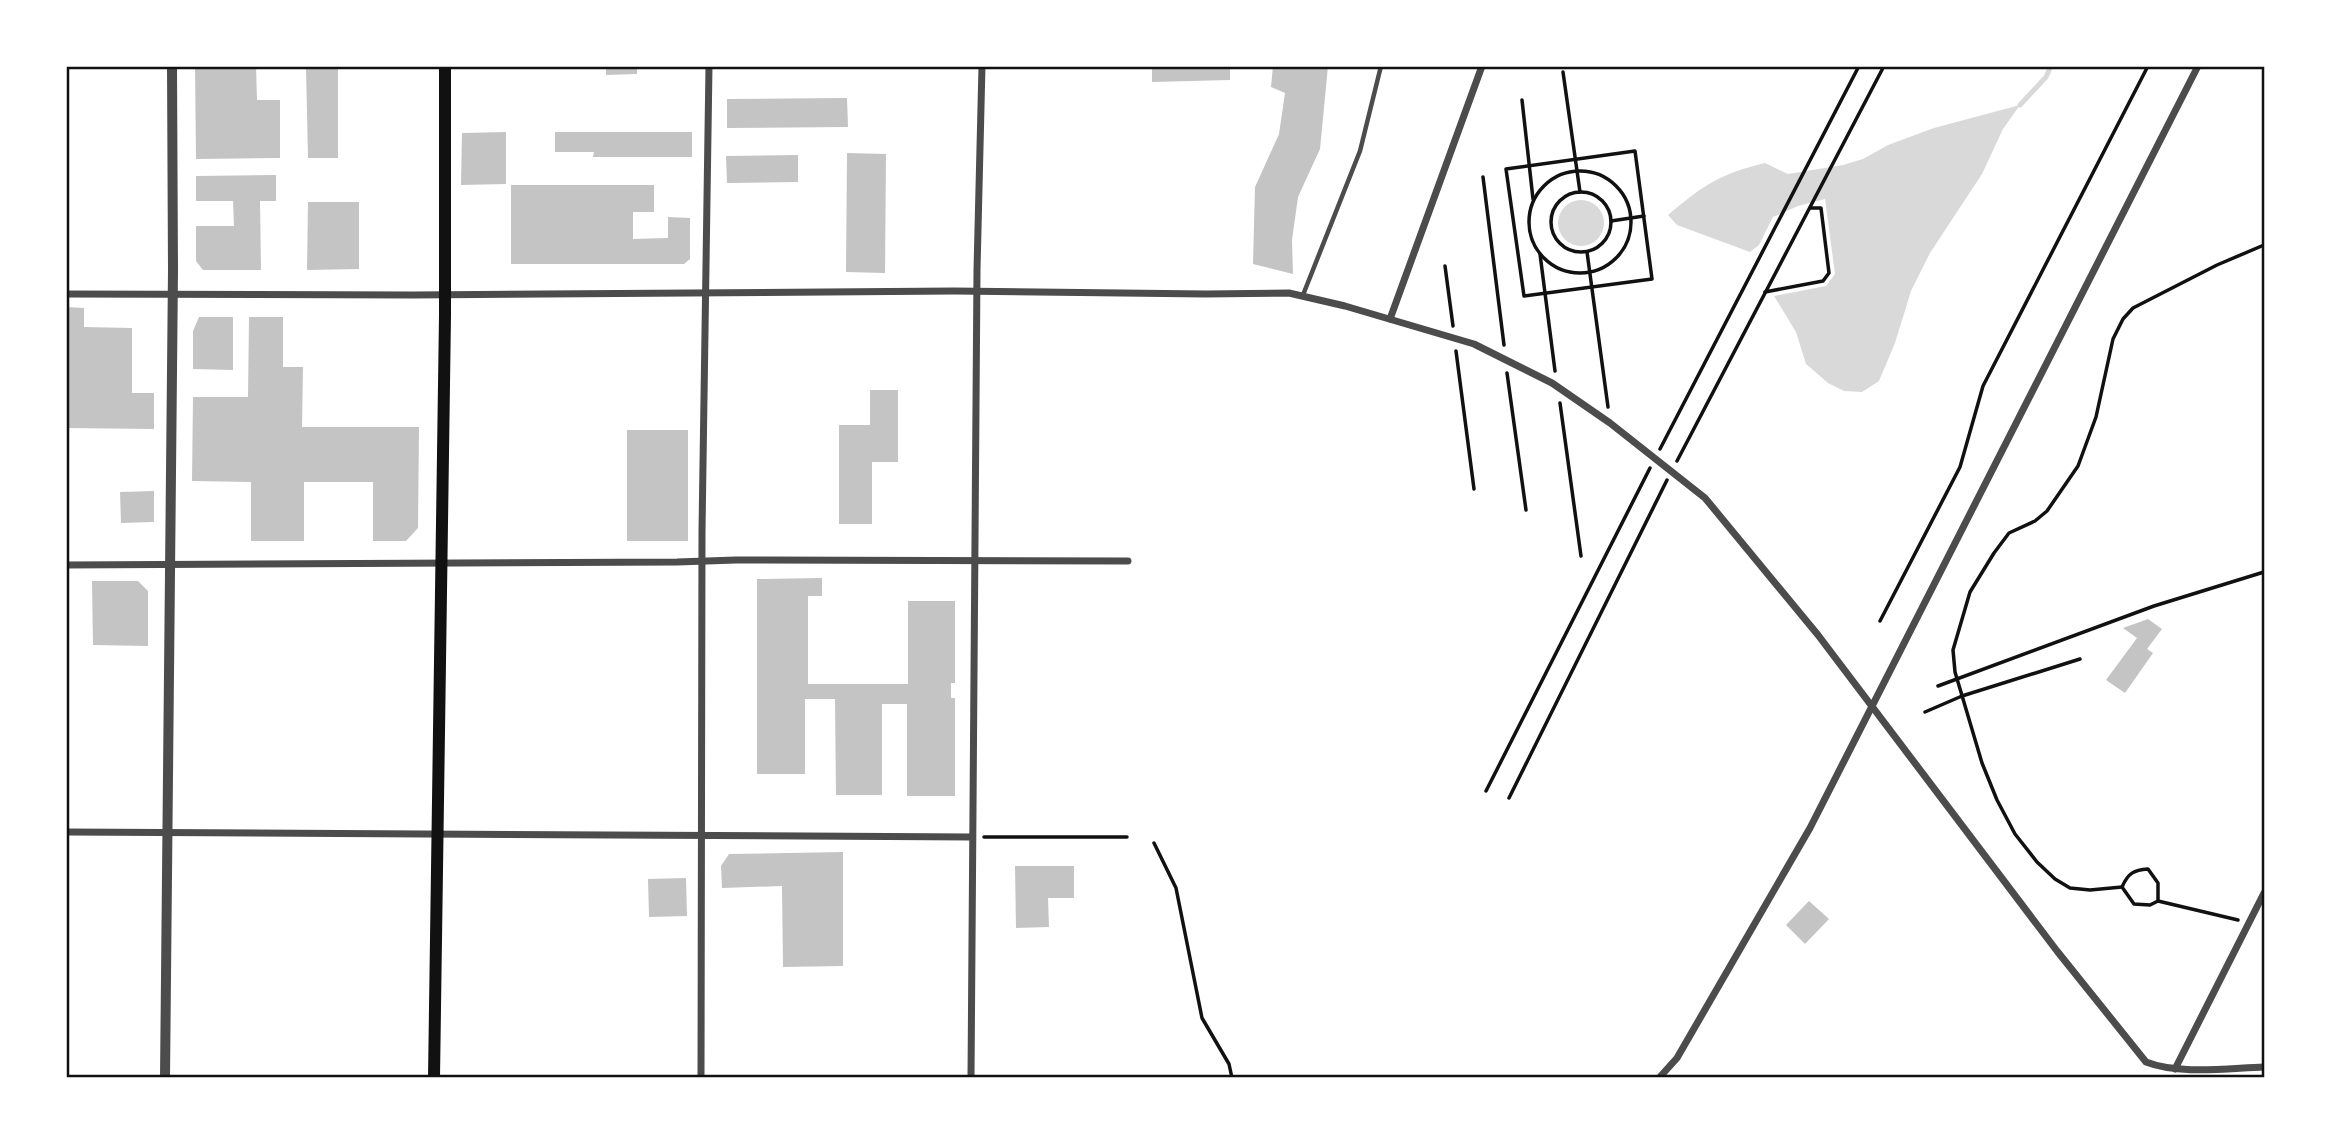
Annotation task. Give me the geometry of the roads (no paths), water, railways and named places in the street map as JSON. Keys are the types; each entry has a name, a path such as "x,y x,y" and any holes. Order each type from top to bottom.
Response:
{"main road":[{"path":"434,1077 445,294 445,66"}],"street":[{"path":"165,1077 172,66"},
{"path":"701,1077 702,561 709,66"},
{"path":"971,1077 971,837 982,66"},
{"path":"1390,319 1482,66"},
{"path":"1659,1077 1677,1058 1810,828 1871,706 1928,601 2197,66"},
{"path":"66,294 1289,293 1474,344 1557,387 1610,423 1705,498 1818,635 2057,951 2146,1062 2175,1069 2264,1067"},
{"path":"66,565 1128,561"},
{"path":"66,832 971,837"},
{"path":"2175,1069 2264,893"}],"lane":[{"path":"1303,295 1360,152 1381,66"}],"waterway":[{"path":"2020,105 2046,77 2051,66"}]}
